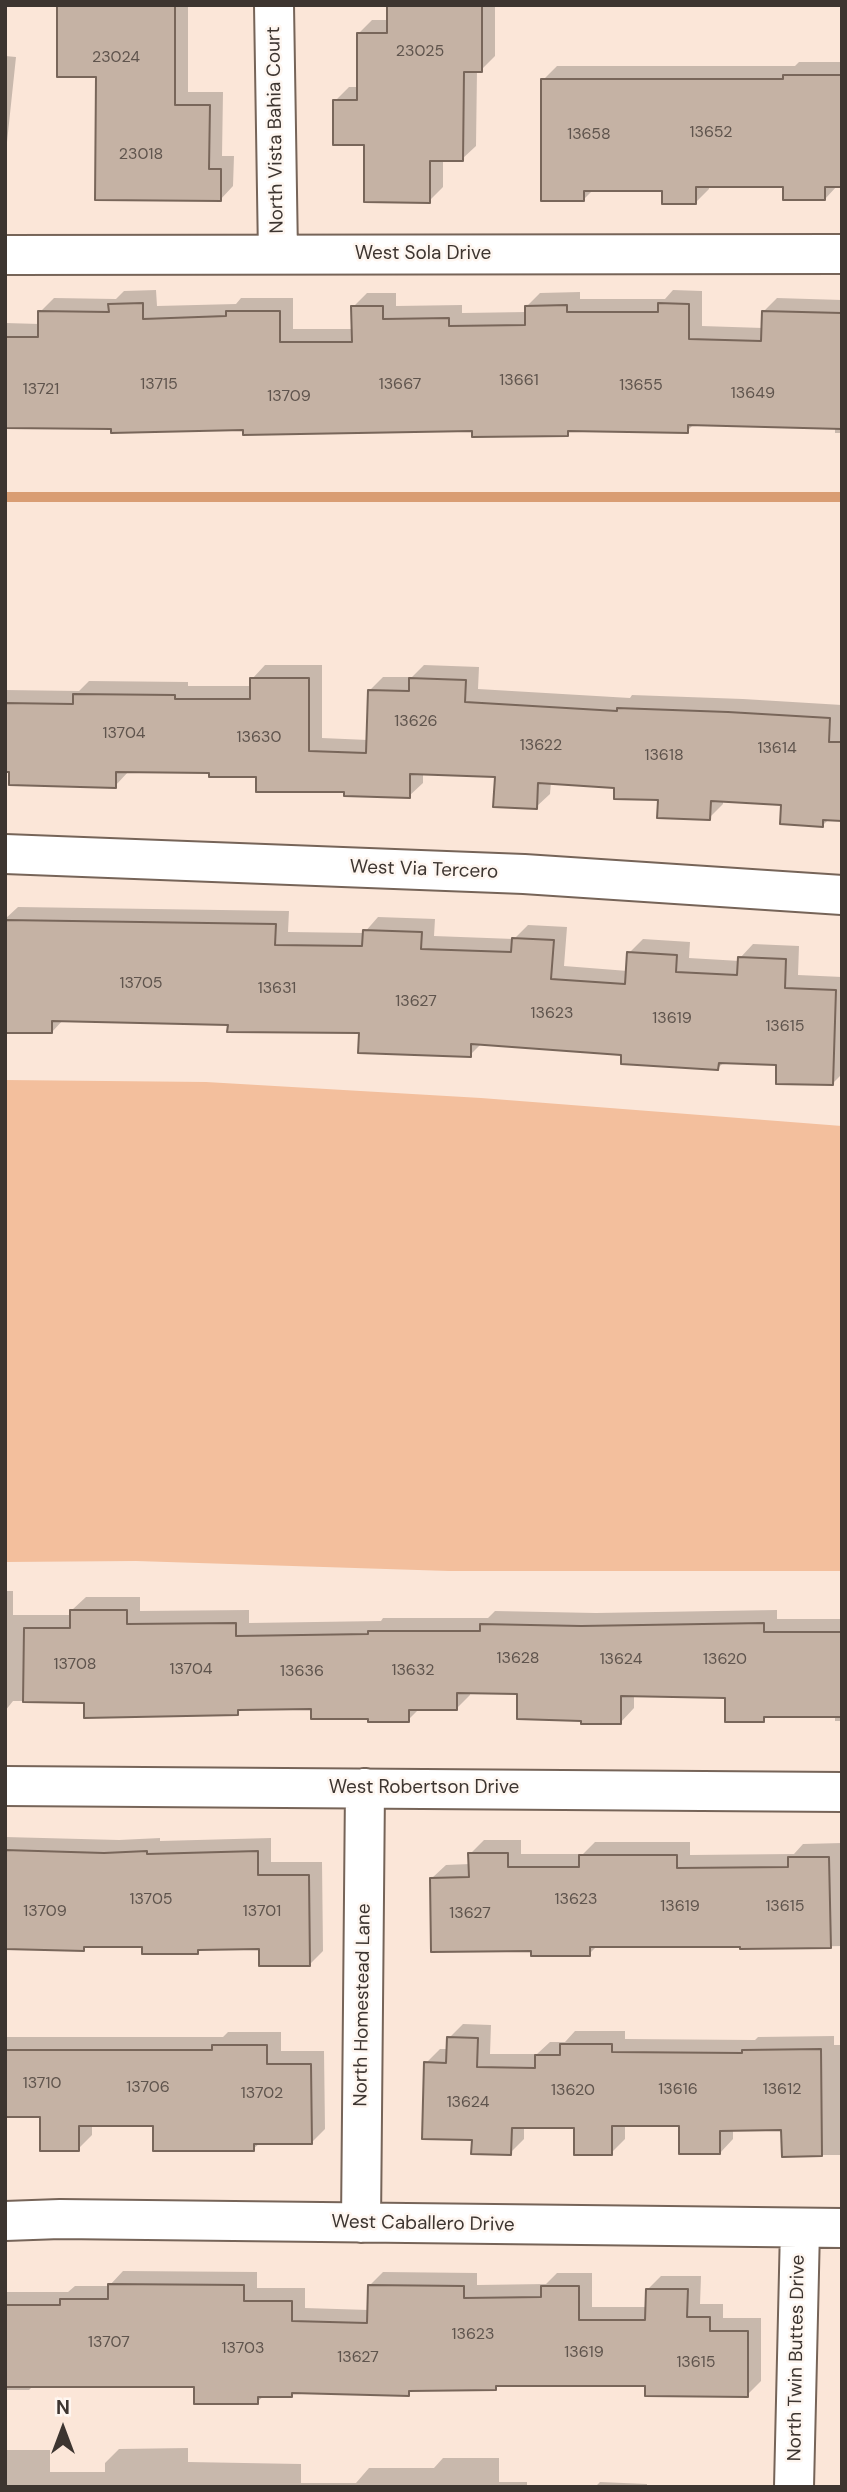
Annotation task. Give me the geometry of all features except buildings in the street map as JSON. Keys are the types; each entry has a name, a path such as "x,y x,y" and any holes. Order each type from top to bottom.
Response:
{"street":[{"name":"North Vista Bahia Court","path":"274,5 278,254"},
{"name":"West Sola Drive","path":"5,255 842,254"},
{"name":"West Via Tercero","path":"5,854 510,873 842,895"},
{"name":"West Robertson Drive","path":"5,1786 842,1792"},
{"name":"North Homestead Lane","path":"361,2223 365,1788"},
{"name":"West Caballero Drive","path":"5,2221 60,2219 842,2228"},
{"name":"North Twin Buttes Drive","path":"794,2487 800,2229"}],"shaded area":[{"path":"5,1080 206,1082 481,1098 842,1126 842,1571 449,1571 136,1561 5,1562"}],"waterway":[{"path":"5,497 842,497"}]}
